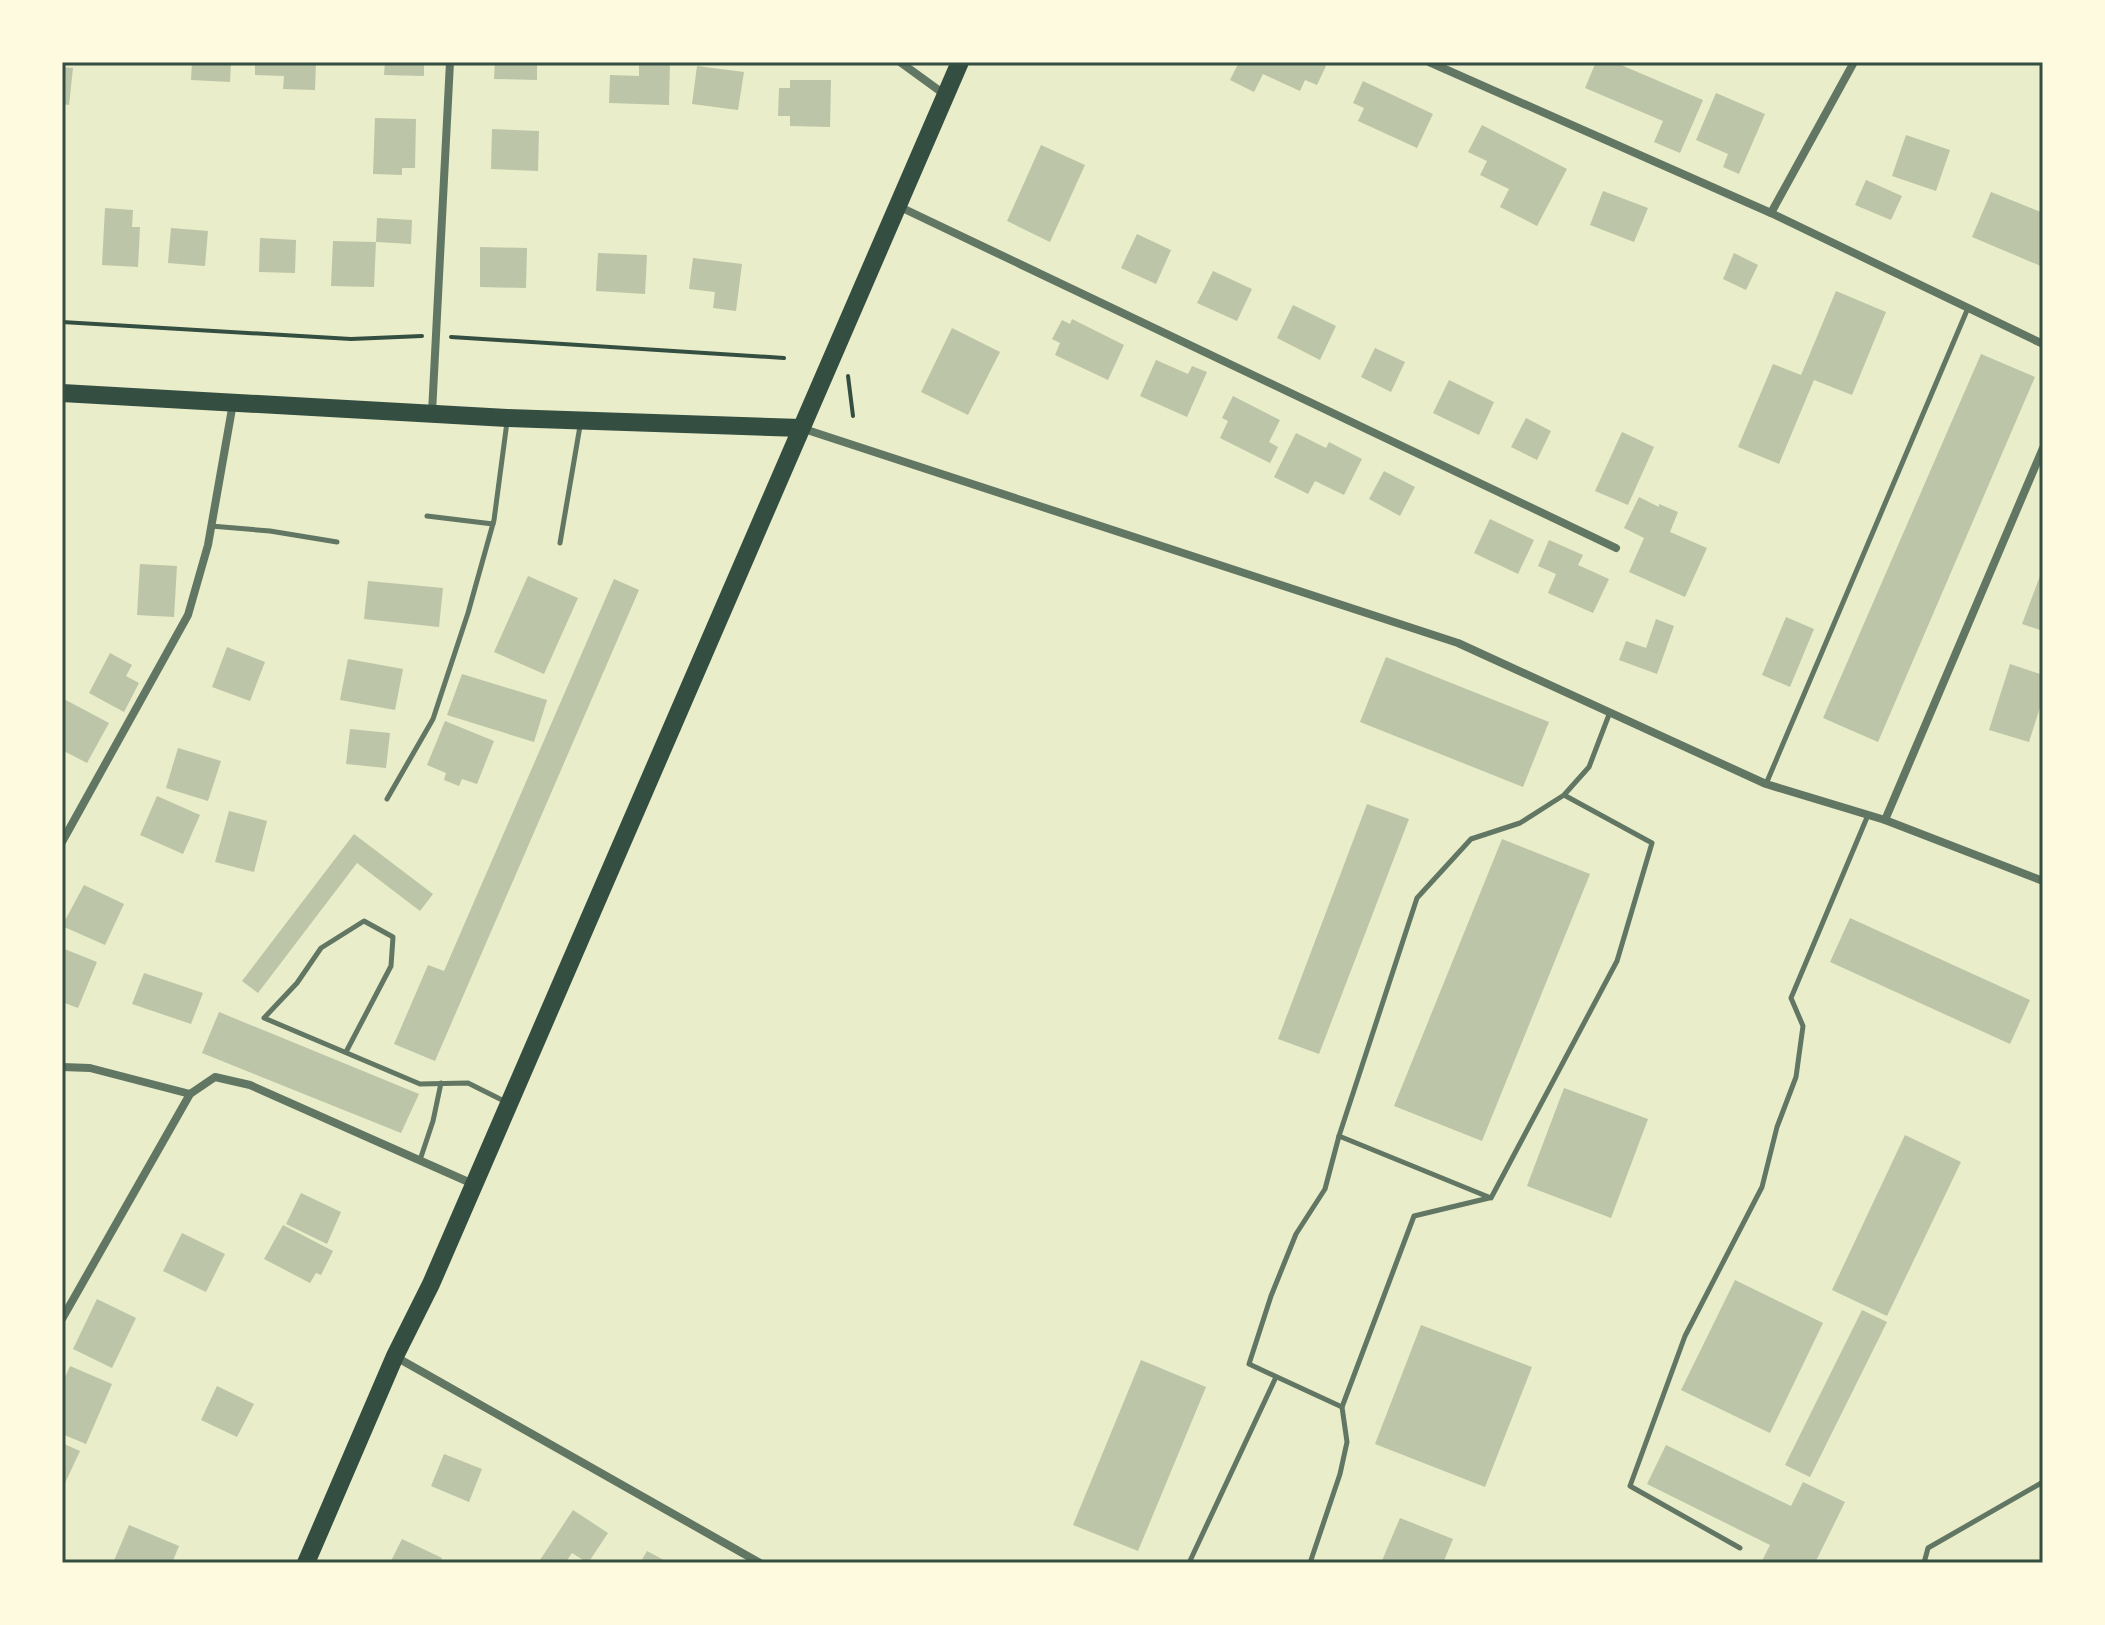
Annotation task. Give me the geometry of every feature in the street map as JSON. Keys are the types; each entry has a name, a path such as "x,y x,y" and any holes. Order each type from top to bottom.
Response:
{"main road":[{"path":"306,1563 395,1356 431,1284 960,62"},
{"path":"62,393 507,418 801,428"}],"street":[{"path":"432,413 450,62"},
{"path":"900,62 945,95"},
{"path":"1429,62 1771,213 2043,344"},
{"path":"1771,213 1854,62"},
{"path":"897,206 1616,548"},
{"path":"62,842 188,615 211,526 233,403"},
{"path":"801,428 1458,643 1766,784 1885,820 2043,881"},
{"path":"1885,820 2043,448"},
{"path":"62,1067 90,1068 190,1094"},
{"path":"62,1319 190,1094 215,1077 250,1085 474,1184"},
{"path":"395,1356 760,1563"}],"lane":[{"path":"1766,784 1968,308"},
{"path":"387,799 433,719 468,613 493,524 507,418"},
{"path":"560,543 581,420"},
{"path":"427,516 493,524"},
{"path":"211,526 270,531 337,542"},
{"path":"1342,1407 1249,1364 1271,1296 1296,1234 1325,1189 1339,1136 1417,898 1471,839 1520,823 1564,795 1589,767 1610,712"},
{"path":"1310,1563 1340,1474 1347,1442 1342,1407 1414,1216 1491,1198 1617,961 1652,843 1564,795"},
{"path":"1740,1548 1630,1486 1685,1336 1762,1187 1777,1127 1796,1077 1803,1026 1791,998 1868,815"},
{"path":"346,1052 391,966 393,937 364,921 321,948 297,983 264,1018 420,1084 468,1083 509,1103"},
{"path":"420,1160 441,1083"},
{"path":"1339,1136 1491,1198"},
{"path":"1189,1563 1276,1377"},
{"path":"1924,1563 1928,1548 2043,1482"}],"building":[{"path":"192,62 231,62 230,82 191,80"},
{"path":"255,62 316,62 315,90 283,89 284,76 255,75"},
{"path":"385,62 424,62 424,76 384,75"},
{"path":"495,62 537,62 537,80 494,79"},
{"path":"639,62 670,63 669,105 609,103 610,75 639,76"},
{"path":"1239,62 1319,62 1326,66 1317,85 1305,80 1300,91 1263,74 1254,92 1230,80"},
{"path":"1596,62 1614,62 1703,100 1680,153 1654,142 1663,121 1585,88"},
{"path":"697,66 744,72 738,110 692,104"},
{"path":"62,67 73,68 69,105 62,104"},
{"path":"790,80 831,80 830,127 790,126 790,116 778,116 779,88 790,88"},
{"path":"1363,81 1433,114 1417,148 1358,121 1364,108 1353,103"},
{"path":"1716,93 1765,114 1739,174 1723,167 1728,154 1696,140"},
{"path":"375,118 416,119 415,168 402,168 402,175 373,174"},
{"path":"1482,125 1567,169 1537,226 1500,207 1509,189 1480,175 1487,161 1468,152"},
{"path":"492,129 539,131 538,171 491,169"},
{"path":"1906,135 1950,150 1936,191 1892,176"},
{"path":"1041,145 1085,165 1050,242 1007,221"},
{"path":"1866,180 1902,196 1891,220 1855,205"},
{"path":"1603,191 1648,208 1634,242 1590,225"},
{"path":"1991,192 2043,213 2043,267 1972,237"},
{"path":"105,208 133,210 132,227 140,227 138,267 102,265"},
{"path":"377,218 412,220 411,244 376,242"},
{"path":"171,228 208,231 205,266 168,263"},
{"path":"1137,234 1171,250 1156,284 1121,268"},
{"path":"260,238 296,240 295,273 259,272"},
{"path":"333,241 376,242 374,287 331,286"},
{"path":"480,247 527,248 526,288 480,287"},
{"path":"598,253 647,255 645,294 596,291"},
{"path":"1734,253 1758,265 1746,290 1723,279"},
{"path":"693,258 742,264 736,311 713,308 715,292 689,289"},
{"path":"1213,271 1252,289 1237,321 1197,303"},
{"path":"1836,291 1886,312 1852,395 1814,380 1779,464 1738,447 1773,364 1801,375"},
{"path":"1293,305 1336,326 1320,360 1277,338"},
{"path":"1072,319 1124,345 1108,380 1055,355 1060,343 1052,339 1062,320 1070,324"},
{"path":"952,328 1000,352 968,415 921,392"},
{"path":"1375,348 1405,362 1391,392 1361,377"},
{"path":"1981,354 2035,377 1878,742 1823,718"},
{"path":"1156,360 1188,374 1192,366 1207,372 1187,417 1140,396"},
{"path":"1449,380 1494,402 1479,435 1433,413"},
{"path":"1233,396 1280,420 1269,442 1278,447 1270,463 1220,438 1228,421 1222,418"},
{"path":"1526,418 1551,431 1537,460 1511,447"},
{"path":"1622,432 1654,447 1628,505 1595,491"},
{"path":"1296,433 1326,448 1329,442 1362,459 1344,495 1315,481 1308,494 1274,477"},
{"path":"1384,471 1415,487 1400,516 1369,499"},
{"path":"1639,497 1678,512 1670,532 1707,548 1685,597 1629,572 1644,538 1624,528"},
{"path":"1490,519 1534,540 1518,574 1474,553"},
{"path":"1549,540 1583,555 1578,565 1609,579 1593,613 1548,593 1556,574 1538,566"},
{"path":"140,564 177,566 174,617 137,615"},
{"path":"2043,568 2043,631 2022,624"},
{"path":"528,576 578,598 544,674 494,652"},
{"path":"614,579 639,590 435,1061 394,1044 428,965 444,971"},
{"path":"368,581 443,588 439,627 364,619"},
{"path":"1786,617 1814,629 1790,687 1762,675"},
{"path":"1656,619 1674,626 1657,674 1619,660 1626,641 1646,648"},
{"path":"227,647 265,662 250,701 212,687"},
{"path":"110,653 132,665 126,676 139,683 124,712 89,693"},
{"path":"1386,657 1549,722 1523,787 1360,722"},
{"path":"348,659 403,669 395,710 340,700"},
{"path":"2010,664 2043,675 2043,698 2029,742 1989,730"},
{"path":"462,674 547,700 534,742 447,715"},
{"path":"62,698 109,723 87,763 62,750"},
{"path":"445,721 494,741 477,784 462,779 459,786 444,780 446,773 427,765"},
{"path":"350,729 390,733 386,768 346,764"},
{"path":"178,748 221,761 208,801 166,788"},
{"path":"157,796 200,815 183,854 140,835"},
{"path":"1367,804 1409,819 1319,1054 1278,1039"},
{"path":"229,811 267,821 254,872 215,862"},
{"path":"354,834 433,894 420,911 357,863 258,993 242,981"},
{"path":"1502,839 1590,874 1482,1141 1394,1106"},
{"path":"84,885 124,904 105,945 62,926"},
{"path":"1850,918 2030,1000 2010,1044 1830,962"},
{"path":"62,948 97,962 78,1008 62,1002"},
{"path":"144,973 203,993 191,1024 132,1004"},
{"path":"219,1012 419,1094 401,1133 202,1053"},
{"path":"1564,1088 1648,1119 1611,1218 1527,1186"},
{"path":"1905,1135 1961,1162 1887,1316 1832,1290"},
{"path":"301,1193 341,1212 327,1244 286,1224"},
{"path":"283,1225 333,1251 321,1275 316,1273 310,1283 264,1259"},
{"path":"182,1233 225,1254 206,1292 163,1271"},
{"path":"1735,1280 1823,1323 1770,1433 1681,1390"},
{"path":"97,1299 136,1318 112,1368 73,1349"},
{"path":"1862,1310 1887,1322 1810,1477 1785,1465"},
{"path":"1421,1325 1532,1367 1485,1487 1375,1444"},
{"path":"1141,1360 1206,1387 1138,1551 1073,1525"},
{"path":"70,1366 112,1384 86,1444 62,1434 62,1384"},
{"path":"217,1386 254,1404 237,1437 201,1420"},
{"path":"62,1443 80,1451 65,1483 62,1482"},
{"path":"1666,1445 1791,1506 1803,1482 1845,1502 1815,1563 1761,1563 1770,1545 1647,1484"},
{"path":"444,1454 482,1469 469,1502 431,1486"},
{"path":"573,1510 608,1533 588,1563 572,1553 565,1563 538,1563"},
{"path":"1400,1518 1453,1539 1443,1563 1381,1563"},
{"path":"129,1525 179,1546 172,1563 113,1563"},
{"path":"402,1539 442,1558 440,1563 390,1563"},
{"path":"647,1551 669,1563 640,1563"}]}
